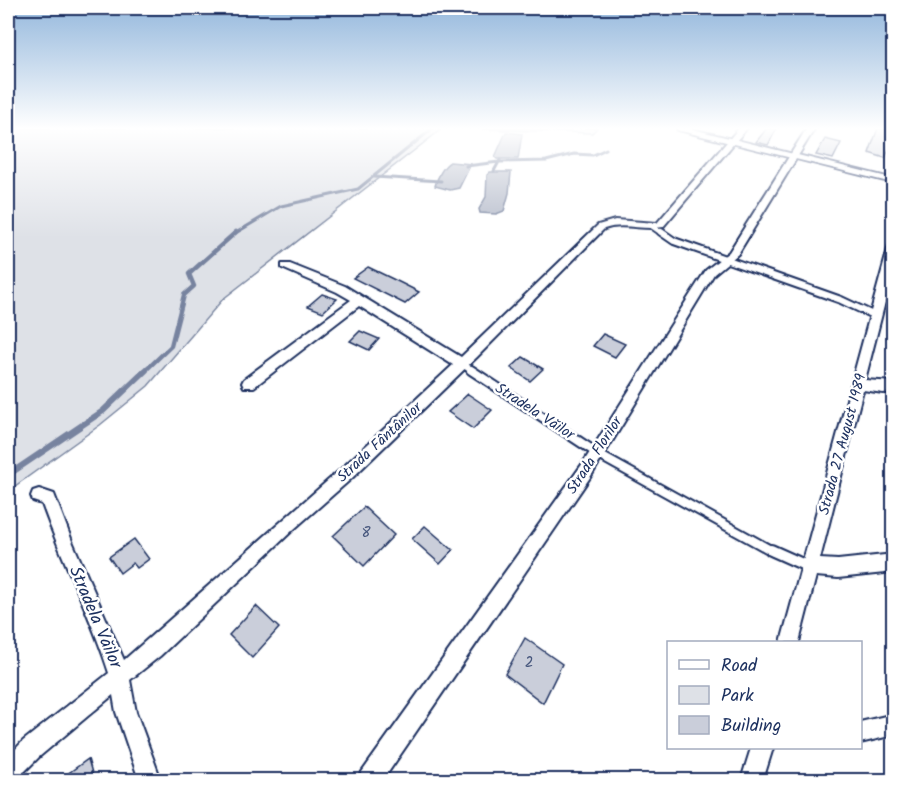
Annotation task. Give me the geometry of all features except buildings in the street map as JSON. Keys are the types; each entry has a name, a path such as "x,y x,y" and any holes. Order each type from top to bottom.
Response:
{"street":[{"path":"653,227 665,221 713,165"},
{"name":"Strada Florilor","path":"370,780 596,453 710,272 734,254 789,165"},
{"name":"Strada Fântânilor","path":"8,772 31,750 120,677 338,481 462,364 601,227 617,222 653,227"},
{"name":"Strada 27 August 1989","path":"790,641 894,245"},
{"name":"Stradela Văilor","path":"286,266 341,289 462,364"},
{"path":"249,383 358,300"},
{"path":"857,384 883,388 894,387"},
{"name":"Stradela Văilor","path":"39,496 48,499 64,543 88,595 120,677 126,712 150,780"},
{"path":"809,567 838,569 894,563"},
{"path":"862,733 894,724"},
{"path":"752,780 761,749"}],"lane":[{"path":"828,165 894,182"},
{"path":"653,227 666,237 841,300 875,316"},
{"name":"Stradela Văilor","path":"462,364 596,453 776,553 809,567"}],"green space":[{"path":"8,165 396,165 223,299 148,386 100,425 8,491"}],"water":[{"path":"471,165 459,188 450,190 435,186 445,166"},
{"path":"490,172 511,172 504,211 496,214 480,213 479,209 486,197 487,175"}],"waterway":[{"path":"234,234 281,206 358,189 388,165"},
{"path":"466,166 476,165"},
{"path":"494,171 497,165"},
{"path":"374,177 441,181"},
{"path":"145,371 171,346 184,295 194,286 189,274 236,232"},
{"path":"8,475 103,411 146,370"}]}
